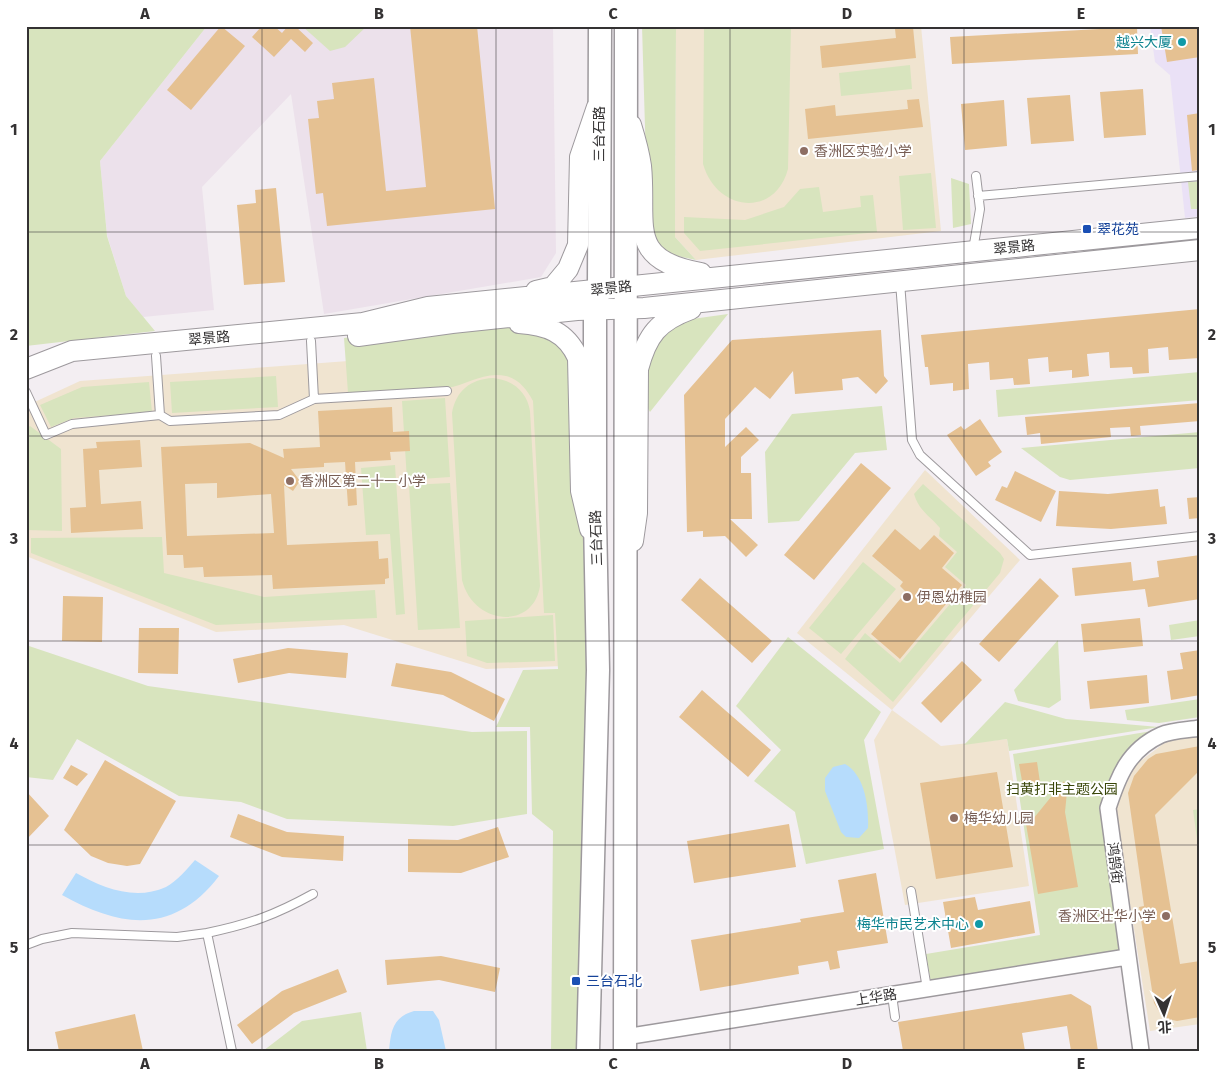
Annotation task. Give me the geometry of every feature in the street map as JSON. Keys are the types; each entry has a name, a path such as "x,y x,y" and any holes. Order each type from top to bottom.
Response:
{"main road":[{"name":"三台石路","path":"588,1051 598,670 596,558 600,26"},
{"name":"三台石路","path":"625,1044 626,26"},
{"path":"503,299 553,287 568,269 578,244 580,157 600,100"},
{"path":"626,100 641,166 642,233 654,255 679,270 723,277"},
{"name":"翠景路","path":"26,382 43,371 78,363 311,341 452,322 577,310 626,286 1200,228"},
{"name":"翠景路","path":"26,369 72,351 362,323 428,308 503,299 597,300 627,309 1200,250"},
{"path":"625,593 637,513 638,368 643,350 654,331 670,317 718,300"},
{"path":"452,322 515,322 540,325 556,330 571,344 580,366 581,491 596,558"}],"street":[{"name":"鸿鹄街","path":"1142,1051 1127,957 1108,808 1119,774 1137,750 1162,734 1200,728"},
{"name":"上华路","path":"625,1044 892,995 1127,957"}],"lane":[{"path":"973,251 980,209 976,176"},
{"path":"978,196 1200,176"},
{"path":"900,280 912,440 920,455 1030,555 1200,536"},
{"path":"311,341 314,399"},
{"path":"156,356 160,416"},
{"path":"26,392 46,435 72,424 160,416 170,421 279,415 314,399 446,391"},
{"path":"910,891 928,989"},
{"path":"26,945 42,939 72,933 177,937 207,933 240,926 278,913 313,894"},
{"path":"207,933 232,1051"},
{"path":"892,995 896,1016"}],"shaded area":[{"path":"207,26 553,26 556,253 541,277 324,314 291,94 202,187 214,310 143,317 126,296 107,235 100,161"},
{"name":"香洲区实验小学","path":"676,26 921,26 941,231 696,260 675,237"},
{"path":"1150,26 1200,26 1200,216 1185,218 1170,75 1155,62"},
{"name":"香洲区第二十一小学","path":"483,351 547,378 563,666 486,669 344,625 216,632 26,556 26,406 80,381"},
{"name":"伊恩幼稚园","path":"925,470 1020,560 892,710 797,633"},
{"name":"梅华幼儿园","path":"892,710 941,746 1007,739 1029,886 905,905 874,740"},
{"name":"香洲区壮华小学","path":"1200,736 1200,1024 1150,1031 1115,809 1135,765 1167,741"}],"green space":[{"path":"26,26 207,26 100,161 107,236 126,296 155,331 26,346"},
{"path":"302,26 367,26 345,47 330,51"},
{"path":"642,26 676,26 675,237 696,260 664,253 648,229"},
{"path":"704,26 791,26 788,169 781,185 771,196 759,202 746,203 733,200 720,192 710,180 703,164"},
{"path":"910,65 912,89 841,96 839,73"},
{"path":"931,173 936,228 903,230 899,176"},
{"path":"951,178 969,184 971,224 953,228"},
{"path":"1200,181 1200,209 1191,209 1188,182"},
{"path":"819,187 823,212 861,207 860,196 873,195 877,232 700,251 684,233 684,217 745,220 784,207 800,189"},
{"path":"728,314 650,412 643,400 644,369 661,334 678,321"},
{"path":"452,323 515,323 566,338 596,558 588,1051 551,1051 553,831 532,814 530,727 496,727 523,670 558,669 555,613 544,613 533,401 519,382 511,377 498,375 490,375 447,388 348,393 344,338"},
{"path":"1200,372 1200,400 998,417 996,390"},
{"path":"276,376 278,407 172,413 170,382"},
{"path":"493,378 507,381 518,388 526,398 530,411 540,586 535,601 526,610 515,616 502,617 490,614 478,606 468,595 462,580 452,413 457,398 465,388 477,381"},
{"path":"149,382 152,412 74,418 51,427 40,405 82,387"},
{"path":"445,398 450,477 407,480 402,401"},
{"path":"882,406 887,450 855,453 799,521 768,523 765,452 792,414"},
{"path":"30,426 61,449 62,531 26,530 26,429"},
{"path":"1200,432 1200,468 1070,480 1060,477 1021,448"},
{"path":"395,465 405,614 396,615 390,534 366,535 361,468"},
{"path":"450,483 460,628 418,630 409,485"},
{"path":"923,484 1000,553 1004,559 1000,573 893,702 845,659 865,633 900,663 966,585 945,567 957,552 939,536 940,528 916,500 914,494"},
{"path":"162,537 164,573 264,597 375,590 377,618 216,625 31,553 31,538"},
{"path":"863,562 896,589 841,654 809,628"},
{"path":"553,615 555,661 487,663 467,656 465,621"},
{"path":"1200,620 1200,636 1171,640 1169,625"},
{"path":"788,637 881,712 864,740 884,849 806,864 795,812 754,781 781,750 736,706"},
{"path":"1058,640 1061,700 1049,708 1018,701 1014,690"},
{"path":"26,645 148,686 472,732 527,731 527,814 453,826 287,819 241,802 179,796 77,739 53,780 26,777"},
{"path":"1200,699 1200,717 1159,723 1127,720 1125,710"},
{"path":"1005,702 1066,719 1159,727 1009,751 1007,739 964,745"},
{"name":"扫黄打非主题公园","path":"1158,730 1113,775 1100,808 1119,952 931,983 926,954 1040,935 1013,754"},
{"path":"1200,809 1200,838 1197,839 1193,810"},
{"path":"361,1012 367,1051 263,1051 302,1021"}],"water":[{"path":"845,764 852,769 861,784 868,811 868,828 859,838 846,837 841,832 825,791 825,778 833,767"},
{"path":"195,860 219,876 202,895 184,908 165,917 146,920 126,919 105,914 62,895 76,873 108,888 120,891 143,893 154,891 174,882"},
{"path":"414,1011 433,1011 439,1020 446,1051 389,1051 394,1025 402,1017"}],"building":[{"path":"221,26 245,46 191,110 167,90"},
{"path":"262,26 274,26 282,33 288,26 295,26 313,43 305,52 291,39 274,57 252,37"},
{"path":"410,26 477,26 495,209 327,226 323,193 316,194 308,119 319,118 317,101 334,99 332,83 374,78 386,191 426,187"},
{"name":"越兴大厦","path":"1161,26 1200,26 1200,57 1167,62"},
{"path":"913,27 916,58 822,68 820,46 896,38 895,29"},
{"path":"1137,27 1138,54 952,64 950,37"},
{"path":"1143,89 1146,135 1104,138 1100,92"},
{"path":"1070,95 1074,141 1031,144 1027,98"},
{"path":"919,99 923,127 808,139 805,109 835,105 836,116 908,109 907,100"},
{"path":"1004,100 1007,146 965,150 961,104"},
{"path":"1200,113 1200,170 1192,171 1187,115"},
{"path":"276,188 285,282 244,285 237,205 256,203 255,190"},
{"path":"1200,309 1200,358 1169,360 1168,347 1148,349 1149,373 1133,374 1132,367 1110,368 1109,352 1087,354 1089,376 1072,378 1072,370 1049,372 1048,357 1028,359 1030,384 1014,385 1013,378 990,380 989,362 968,364 969,389 953,391 953,383 930,385 928,367 925,367 921,335"},
{"path":"881,330 884,376 888,381 876,394 858,377 842,379 843,390 795,394 793,371 770,399 755,387 725,419 725,447 746,427 759,440 741,457 741,473 751,473 752,519 730,519 758,545 746,557 725,536 703,537 703,531 687,532 684,395 732,340"},
{"path":"1200,403 1200,421 1140,426 1141,435 1131,436 1130,427 1110,428 1111,437 1041,444 1040,433 1027,435 1025,417"},
{"path":"392,407 393,432 409,431 410,451 390,452 391,460 355,462 357,505 348,506 345,462 324,463 324,467 291,469 300,481 293,491 284,485 287,545 378,541 379,559 388,558 389,578 385,579 385,584 273,589 272,575 204,577 203,567 184,568 183,555 167,555 161,447 250,443 284,458 283,449 320,447 318,411","holes":["217,483 217,498 271,494 274,533 187,536 185,484"]},
{"path":"980,419 1002,452 988,462 991,466 976,476 947,435 961,426 964,430"},
{"path":"140,440 142,467 99,470 101,504 141,501 143,529 71,533 70,508 86,507 83,449 97,448 96,442"},
{"path":"861,463 891,488 814,580 784,555"},
{"path":"1015,471 1056,491 1041,522 995,500 1002,486 1007,488"},
{"path":"1158,489 1160,507 1165,506 1167,524 1111,529 1056,526 1059,491 1108,494"},
{"path":"1200,497 1200,518 1189,519 1187,498"},
{"path":"895,529 920,550 934,535 954,553 942,568 962,585 900,659 871,634 906,592 900,586 903,582 872,556"},
{"path":"1200,555 1200,599 1148,607 1145,589 1075,596 1072,568 1131,562 1133,581 1159,577 1157,561"},
{"path":"700,578 772,641 752,663 681,600"},
{"path":"1040,578 1059,596 999,662 979,644"},
{"path":"63,596 103,597 102,642 62,641"},
{"path":"1140,618 1143,646 1084,652 1081,624"},
{"path":"139,628 179,628 178,674 138,673"},
{"path":"288,648 348,653 346,678 289,673 238,683 233,659"},
{"path":"1200,650 1200,695 1171,700 1167,671 1183,669 1180,653"},
{"path":"962,661 982,680 941,723 921,703"},
{"path":"396,663 451,672 505,699 494,721 443,695 391,686"},
{"path":"1147,675 1149,703 1090,709 1087,681"},
{"path":"702,690 771,750 748,777 679,717"},
{"path":"1200,746 1200,770 1155,815 1180,964 1200,961 1200,1017 1177,1021 1168,1019 1160,1013 1154,1003 1139,907 1144,906 1128,793 1134,776 1148,759 1156,754"},
{"path":"105,760 176,801 140,864 127,866 108,863 91,856 64,830"},
{"path":"1037,762 1041,789 1024,792 1019,764"},
{"path":"71,765 88,774 77,786 63,778"},
{"path":"997,772 1013,867 936,879 920,783"},
{"path":"1064,781 1067,792 1065,812 1078,887 1038,894 1026,824 1029,824"},
{"path":"26,791 49,816 26,840"},
{"path":"238,814 287,832 344,836 343,861 282,857 230,837"},
{"path":"789,824 796,867 694,883 687,841"},
{"path":"498,827 509,857 461,873 408,872 408,839 458,840"},
{"path":"876,873 888,943 837,951 840,968 830,970 828,961 798,966 799,974 700,991 691,940 801,922 800,919 844,912 838,880"},
{"name":"梅华市民艺术中心","path":"975,897 978,910 1030,901 1035,933 951,948 943,902"},
{"path":"441,956 500,968 495,992 439,980 387,985 385,960"},
{"path":"338,969 347,992 294,1013 252,1044 237,1025 282,991"},
{"path":"1071,994 1091,1006 1098,1051 1071,1051 1067,1026 1022,1033 1025,1051 903,1051 898,1022"},
{"path":"135,1014 143,1051 59,1051 55,1032"}],"place":[{"name":"越兴大厦","path":"1182,42"},
{"name":"香洲区实验小学","path":"804,151"},
{"name":"翠花苑","path":"1087,229"},
{"name":"香洲区第二十一小学","path":"290,481"},
{"name":"伊恩幼稚园","path":"907,597"},
{"name":"梅华幼儿园","path":"954,818"},
{"name":"香洲区壮华小学","path":"1166,916"},
{"name":"梅华市民艺术中心","path":"979,924"},
{"name":"三台石北","path":"576,981"}]}
